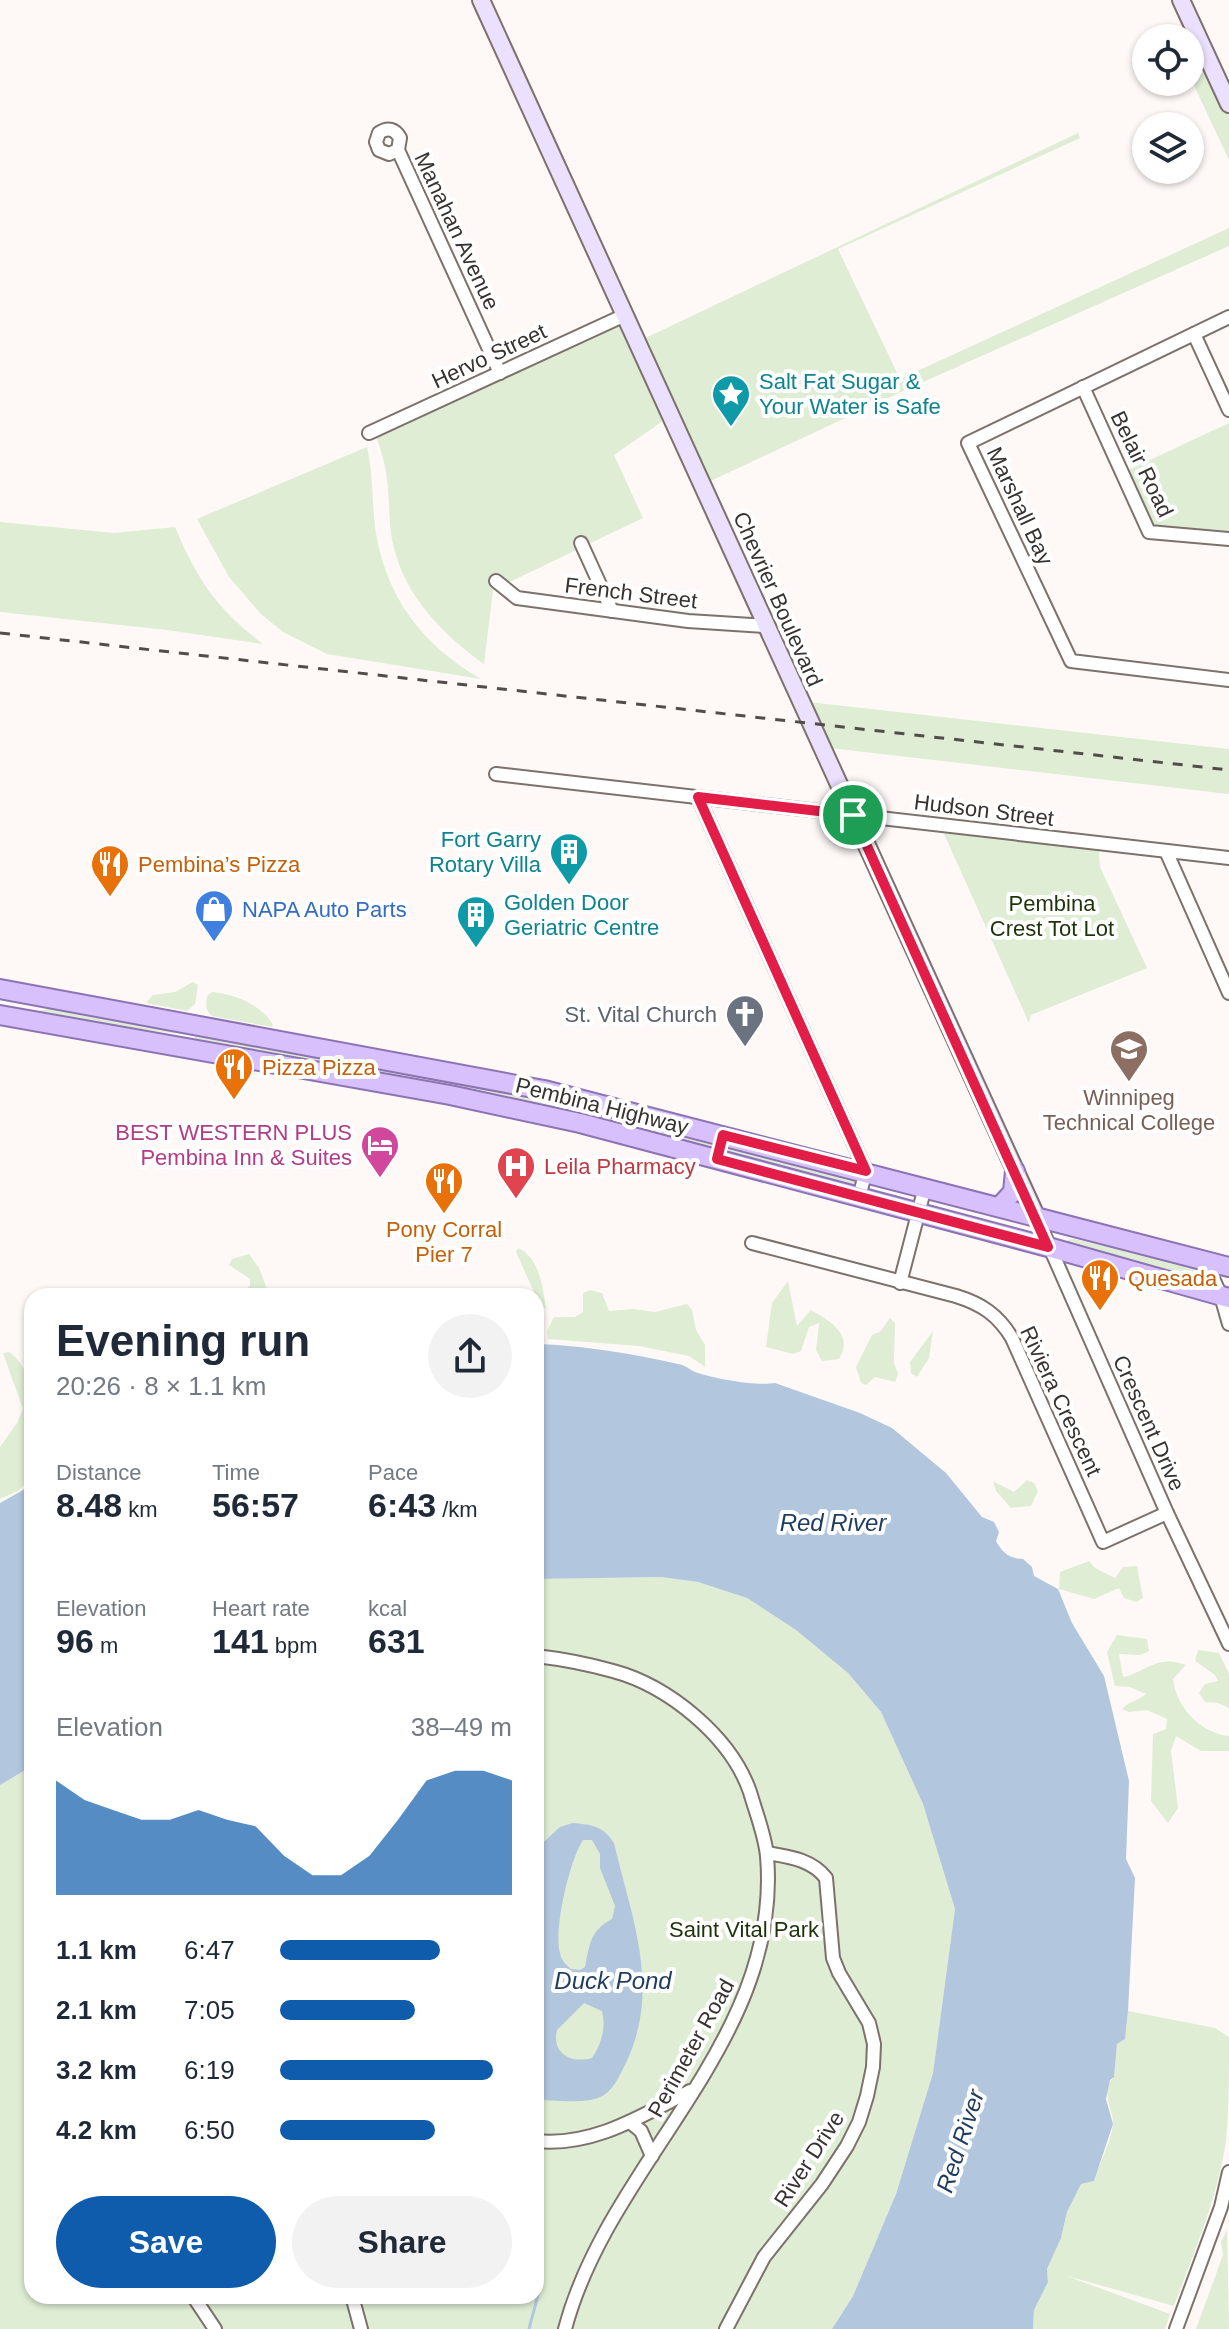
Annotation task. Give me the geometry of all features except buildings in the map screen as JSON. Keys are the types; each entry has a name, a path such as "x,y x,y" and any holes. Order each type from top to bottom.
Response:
{"main road":[{"name":"Pembina Highway","path":"0,989 482,1076 866,1171 1229,1267"},
{"name":"Pembina Highway","path":"0,1015 492,1104 580,1123 1225,1297"},
{"path":"717,1159 723,1135"},
{"path":"1000,1206 1013,1192 1015,1171"}],"street":[{"name":"Chevrier Boulevard","path":"481,0 1036,1216"},
{"path":"1181,0 1229,104"},
{"name":"Manahan Avenue","path":"398,150 500,373"},
{"name":"Hervo Street","path":"369,433 625,315"},
{"name":"Marshall Bay","path":"1229,317 968,443 1071,661 1229,680"},
{"path":"1194,334 1229,410"},
{"name":"Belair Road","path":"1083,387 1149,532 1229,539"},
{"path":"581,543 612,611"},
{"name":"French Street","path":"496,581 517,598 688,621 766,626"},
{"name":"Hudson Street","path":"496,774 1229,858"},
{"path":"698,797 866,1171 859,1197"},
{"path":"1166,851 1229,993"},
{"path":"900,1283 925,1187"},
{"name":"Crescent Drive","path":"1036,1216 1167,1513 1229,1644"},
{"name":"Riviera Crescent","path":"752,1243 984,1307 1003,1324 1028,1370 1103,1542 1167,1513"},
{"path":"1205,1261 1225,1297 1229,1324"},
{"name":"Perimeter Road","path":"544,1658 616,1671 662,1693 701,1722 727,1748 745,1777 767,1853 765,1910 751,1982 722,2043 591,2260 565,2329"},
{"name":"River Drive","path":"726,2329 764,2257 822,2184 847,2146 859,2122 873,2067 874,2044 869,2023 833,1958 826,1878 810,1864 767,1853"},
{"path":"544,2141 568,2142 596,2136 693,2090"},
{"path":"630,2122 641,2131 652,2156"},
{"path":"1176,2329 1225,2208 1229,2172"},
{"path":"198,2304 215,2329"},
{"path":"354,2304 361,2329"}],"green space":[{"path":"1213,68 1229,104 1229,160 1199,96 1204,96 1204,72"},
{"path":"1078,133 1080,138 838,249 900,379 1229,228 1229,246 903,391 702,485 670,416 614,455 643,518 493,590 484,664 454,641 417,599 407,583 394,548 386,473 374,431 625,315 637,342"},
{"path":"1229,423 1229,539 1149,532 1122,473"},
{"path":"367,447 380,552 397,596 424,634 481,679 327,654 283,632 261,614 229,577 197,519"},
{"path":"0,522 114,533 175,527 210,592 233,618 263,644 0,612"},
{"path":"800,701 1229,749 1229,794 821,747"},
{"name":"Pembina Crest Tot Lot","path":"940,825 1098,843 1100,867 1147,968 1031,1015 1029,1023"},
{"path":"193,982 198,985 195,1004 187,1011 146,1003 153,995 175,992"},
{"path":"212,992 230,995 255,1006 268,1018 272,1027 212,1016 206,1005 207,996"},
{"path":"50,1008 181,1031 180,1034 63,1020 39,1011"},
{"path":"197,1025 285,1041 865,1170 859,1197 583,1124 193,1050"},
{"path":"1073,1239 1195,1265 1208,1282 1066,1243"},
{"path":"518,1248 531,1259 543,1288 532,1288 516,1252"},
{"path":"249,1254 259,1268 267,1288 248,1288 250,1279 229,1265 232,1259"},
{"path":"788,1281 797,1326 811,1310 832,1323 844,1342 839,1359 822,1361 816,1350 819,1323 809,1327 801,1351 793,1354 766,1347 772,1303"},
{"path":"590,1290 602,1293 609,1311 633,1309 655,1312 687,1304 705,1345 705,1367 689,1356 639,1346 548,1339 547,1331 554,1317 575,1317 583,1312 583,1293"},
{"path":"890,1318 895,1323 894,1363 898,1374 895,1382 875,1377 866,1385 861,1383 856,1367 872,1335 880,1332"},
{"path":"933,1331 929,1358 917,1377 911,1373 910,1362"},
{"path":"9,1352 24,1370 24,1485 18,1491 0,1499 0,1447 23,1409 3,1353"},
{"path":"1027,1480 1034,1483 1038,1491 1031,1506 1011,1508 996,1491 993,1481 1014,1492"},
{"path":"1089,1561 1095,1568 1115,1578 1123,1567 1137,1566 1143,1598 1136,1602 1124,1598 1119,1588 1094,1599 1059,1589 1060,1572"},
{"name":"Saint Vital Park","path":"661,1577 698,1582 747,1598 796,1630 848,1673 881,1712 923,1804 955,1909 933,2073 896,2194 853,2296 832,2329 0,2329 0,1785 24,1771 24,2304 544,2304 544,1579"},
{"path":"1117,1635 1147,1639 1149,1651 1140,1655 1119,1654 1123,1677 1160,1662 1186,1665 1173,1679 1184,1709 1208,1730 1229,1736 1229,1751 1201,1751 1176,1736 1171,1751 1178,1808 1168,1823 1151,1801 1153,1734 1166,1729 1167,1719 1147,1710 1129,1712 1122,1709 1146,1694 1130,1687 1115,1686 1107,1652"},
{"path":"1198,1650 1219,1653 1229,1674 1229,1708 1205,1702 1199,1693 1205,1684 1218,1681 1215,1675 1195,1661"},
{"path":"1128,2011 1215,2028 1229,2037 1226,2142 1211,2205 1174,2306 1064,2275 1170,2314 1165,2329 1033,2329 1034,2310 1048,2282 1047,2269 1061,2238 1067,2212 1081,2184 1094,2181 1110,2138 1113,2119 1107,2095 1114,2077 1117,2044 1125,2039"},
{"path":"1227,2230 1229,2329 1196,2329 1223,2255 1221,2242"}],"water":[{"name":"Red River","path":"544,1344 626,1354 680,1365 724,1379 757,1384 775,1383 860,1413 892,1428 946,1473 982,1517 994,1522 999,1532 996,1541 1003,1552 1023,1559 1032,1567 1034,1576 1058,1589 1072,1623 1104,1676 1129,1781 1126,1859 1135,1878 1125,2039 1117,2044 1114,2077 1110,2080 1106,2099 1113,2124 1094,2181 1081,2184 1067,2212 1061,2238 1047,2269 1048,2282 1034,2310 1033,2329 832,2329 853,2296 896,2194 933,2073 955,1909 923,1804 881,1712 848,1673 796,1630 747,1598 698,1582 661,1577 544,1579"},
{"path":"24,1490 24,1771 0,1785 0,1503"},
{"name":"Duck Pond","path":"573,1823 592,1826 606,1833 614,1843 640,1954 643,1982 636,2037 625,2065 611,2088 598,2098 586,2101 544,2100 544,1842 560,1827","holes":["583,1840 592,1840 600,1854 600,1868 615,1906 612,1919 599,1928 592,1938 585,1967 571,1969 561,1956 558,1942 564,1895 578,1849","584,2003 602,2011 601,2041 592,2058 577,2059 564,2055 557,2045 557,2030"]}],"waterway":[{"path":"529,2329 536,2304"}],"railway":[{"path":"0,633 1229,770"}],"place":[{"name":"Salt Fat Sugar & Your Water is Safe","path":"731,428"},
{"name":"Fort Garry Rotary Villa","path":"569,886"},
{"name":"Pembina’s Pizza","path":"110,898"},
{"name":"NAPA Auto Parts","path":"214,943"},
{"name":"Golden Door Geriatric Centre","path":"476,949"},
{"name":"St. Vital Church","path":"745,1048"},
{"name":"Winnipeg Technical College","path":"1129,1083"},
{"name":"Pizza Pizza","path":"234,1101"},
{"name":"BEST WESTERN PLUS Pembina Inn & Suites","path":"380,1179"},
{"name":"Leila Pharmacy","path":"516,1200"},
{"name":"Pony Corral Pier 7","path":"444,1215"},
{"name":"Quesada","path":"1100,1312"}],"route":[{"path":"698,797 853,815 1048,1247 717,1159 723,1135 866,1171 698,797"}]}
